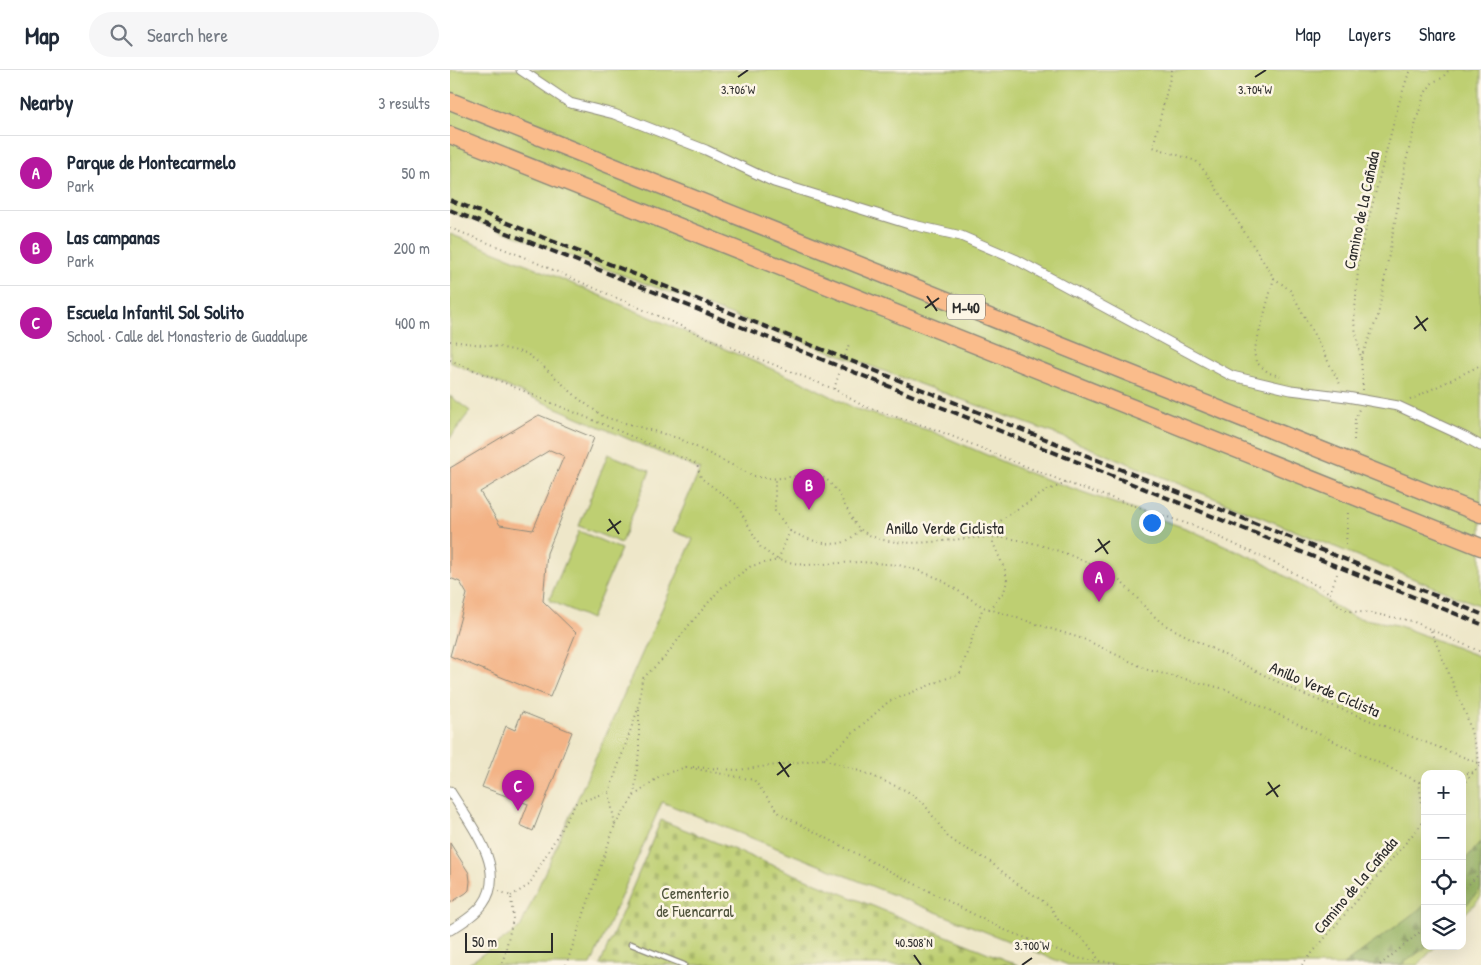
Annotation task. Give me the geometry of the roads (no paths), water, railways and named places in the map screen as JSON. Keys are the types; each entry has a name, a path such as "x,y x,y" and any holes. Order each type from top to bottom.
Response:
{"highway":[{"name":"M-40","path":"450,101 1481,514"},
{"name":"M-40","path":"450,135 1481,547"}],"street":[{"path":"521,70 570,103 614,114 706,150 774,182 909,224 961,236 1017,260 1232,376 1292,390 1398,406 1481,446"},
{"path":"450,791 487,853 492,879 484,902 474,914 450,930"}],"lane":[{"path":"631,944 684,965"}],"railway":[{"path":"450,200 1481,614"},
{"path":"450,210 1481,624"}],"place":[{"name":"Las campanas","path":"809,510"},
{"name":"Parque de Montecarmelo","path":"1099,602"},
{"name":"Escuela Infantil Sol Solito","path":"518,811"}],"park label":[{"name":"Cementerio de Fuencarral","path":"695,902"}]}
